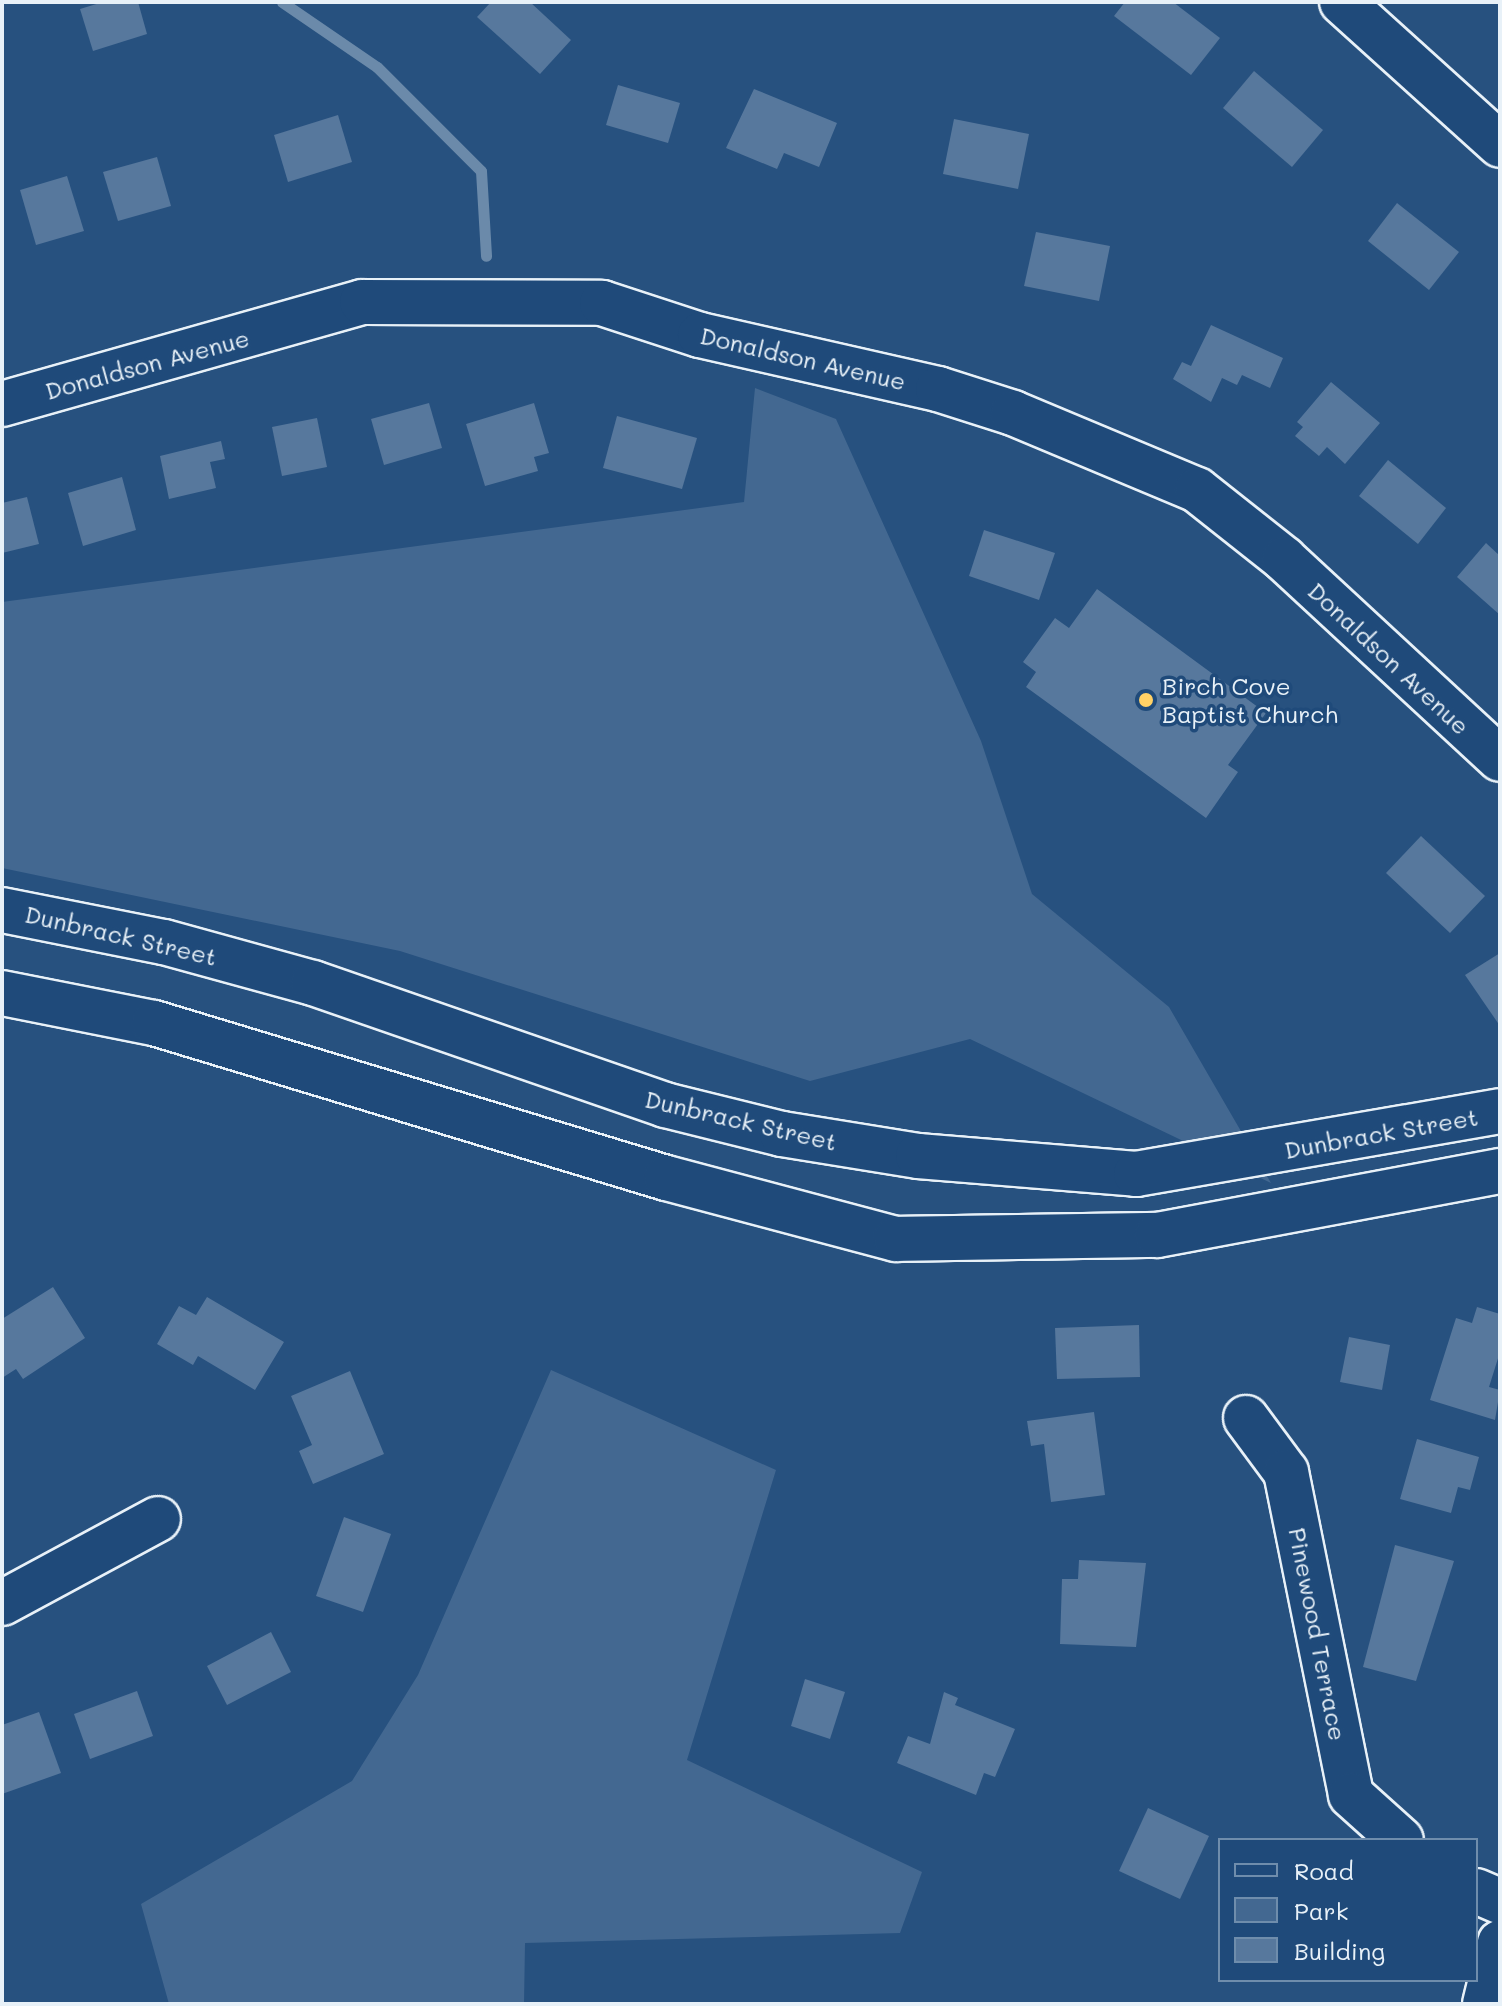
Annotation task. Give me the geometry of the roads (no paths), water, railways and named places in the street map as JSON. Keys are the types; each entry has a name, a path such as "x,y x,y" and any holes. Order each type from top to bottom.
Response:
{"main road":[{"path":"1342,2 1500,145"},
{"name":"Donaldson Avenue","path":"2,404 362,302 602,303 700,335 938,389 1013,413 1197,490 1284,559 1500,759"},
{"name":"Dunbrack Street","path":"2,910 164,942 313,983 665,1105 782,1134 918,1156 1136,1174 1500,1111"},
{"path":"2,993 154,1023 666,1178 896,1239 1157,1235 1493,1175"},
{"name":"Pinewood Terrace","path":"1246,1418 1286,1472 1351,1795 1399,1838"},
{"path":"2,1603 158,1519"},
{"path":"1478,1892 1500,1901"},
{"path":"1485,2004 1500,1943"}],"waterway":[{"path":"282,2 377,67 481,171 486,256"}],"place":[{"name":"Birch Cove Baptist Church","path":"1146,700"}]}
